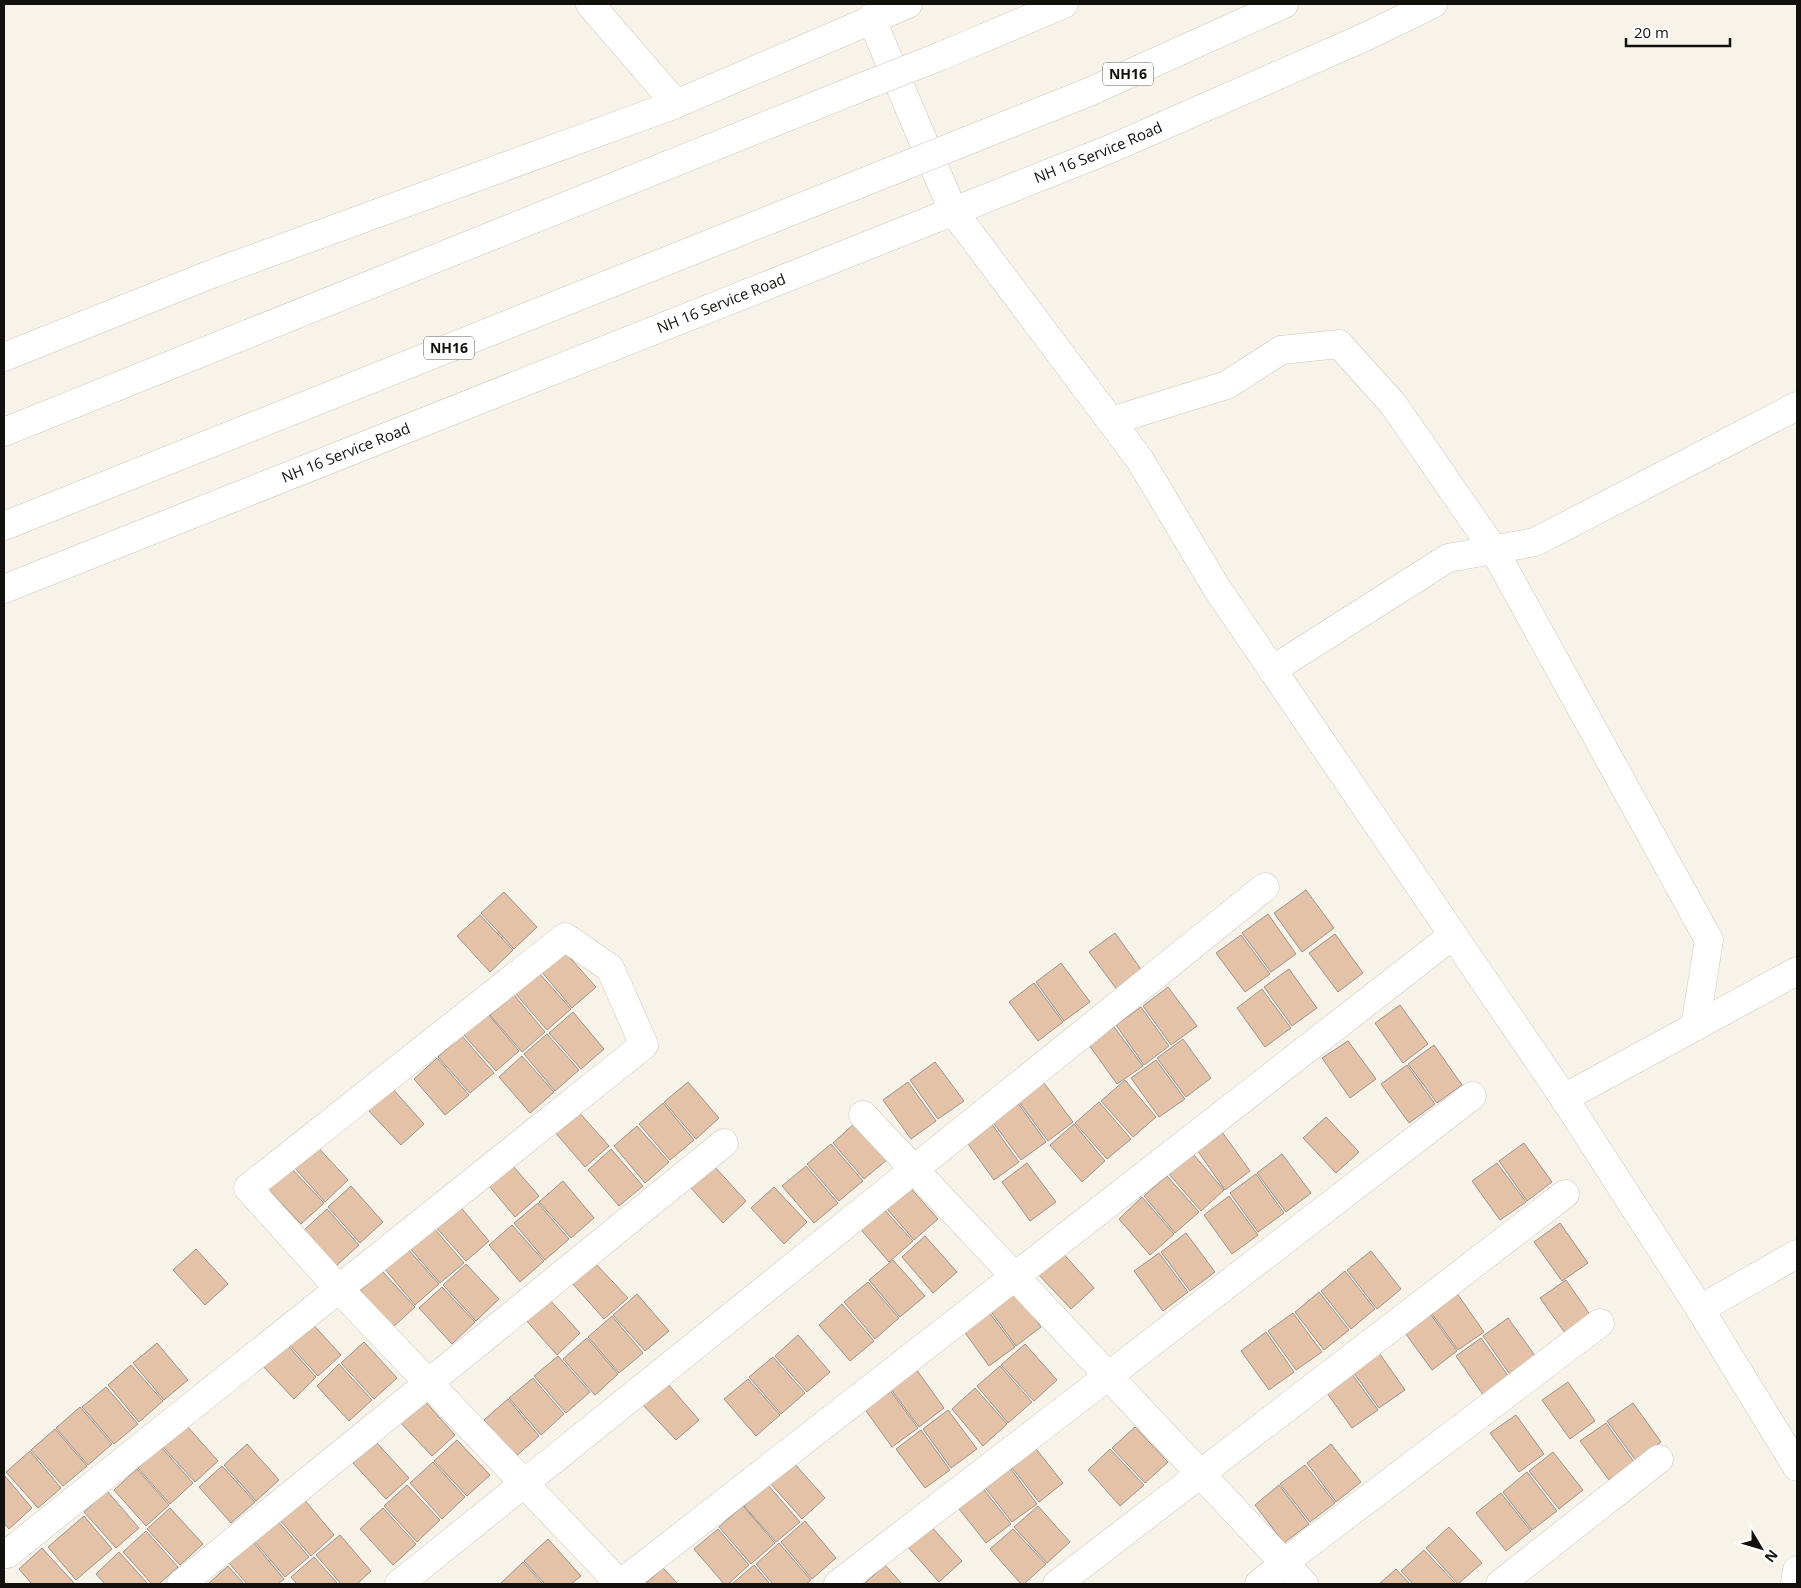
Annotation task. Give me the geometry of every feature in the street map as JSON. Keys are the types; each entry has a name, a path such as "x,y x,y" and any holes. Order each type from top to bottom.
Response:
{"main road":[{"path":"590,4 676,104"},
{"path":"4,357 214,273 676,104 871,18 908,4"},
{"path":"4,432 862,88 1064,4"},
{"name":"NH16","path":"4,526 1089,92 1284,4"},
{"name":"NH 16 Service Road","path":"4,589 1110,149 1365,37 1433,4"},
{"path":"871,18 953,211 1140,460 1216,587 1564,1098 1700,1309 1797,1467"},
{"path":"1111,421 1227,385 1281,350 1339,344 1393,404 1494,550 1709,940 1695,1027"},
{"path":"1272,670 1448,558 1535,542 1797,406"},
{"path":"399,1584 1266,887"},
{"path":"7,1554 339,1289 644,1045 610,968 565,937 248,1188 339,1289 620,1584 1453,935"},
{"path":"1564,1098 1797,971"},
{"path":"838,1584 1472,1096"},
{"path":"863,1115 1304,1584"},
{"path":"181,1584 724,1143"},
{"path":"1057,1584 1565,1194"},
{"path":"1700,1309 1797,1254"},
{"path":"1259,1584 1600,1323"},
{"path":"1500,1584 1659,1459"},
{"path":"1795,1584 1797,1570"}],"building":[{"path":"1306,890 1334,928 1302,952 1274,913"},
{"path":"504,892 537,927 514,949 481,913"},
{"path":"1268,914 1296,954 1271,972 1242,933"},
{"path":"480,915 513,950 490,972 457,936"},
{"path":"1115,933 1143,972 1118,991 1089,952"},
{"path":"1335,934 1363,973 1338,992 1309,953"},
{"path":"1241,935 1270,974 1245,992 1216,953"},
{"path":"564,951 596,987 572,1008 541,971"},
{"path":"1061,963 1090,1002 1064,1021 1036,982"},
{"path":"1289,969 1317,1008 1292,1026 1264,987"},
{"path":"539,973 571,1009 547,1030 515,993"},
{"path":"1034,983 1063,1022 1038,1041 1009,1002"},
{"path":"1168,987 1197,1026 1171,1045 1143,1006"},
{"path":"1262,989 1291,1028 1265,1047 1237,1008"},
{"path":"514,995 545,1032 522,1052 490,1015"},
{"path":"1400,1005 1428,1044 1403,1063 1375,1023"},
{"path":"1141,1007 1169,1046 1144,1065 1116,1025"},
{"path":"573,1012 604,1049 581,1069 549,1033"},
{"path":"488,1014 519,1051 496,1071 464,1035"},
{"path":"1114,1027 1143,1066 1117,1084 1089,1045"},
{"path":"547,1034 579,1070 555,1091 524,1054"},
{"path":"462,1036 494,1073 470,1093 438,1057"},
{"path":"1183,1039 1211,1078 1186,1097 1157,1058"},
{"path":"1348,1041 1376,1079 1350,1098 1322,1058"},
{"path":"1434,1045 1462,1085 1437,1103 1408,1064"},
{"path":"522,1056 554,1092 530,1113 499,1077"},
{"path":"437,1058 469,1095 445,1115 414,1079"},
{"path":"1156,1060 1185,1099 1159,1117 1131,1078"},
{"path":"935,1062 964,1101 938,1119 910,1080"},
{"path":"1407,1065 1435,1104 1409,1123 1381,1084"},
{"path":"1125,1080 1156,1117 1133,1137 1101,1101"},
{"path":"688,1082 719,1118 696,1139 664,1102"},
{"path":"908,1082 936,1121 911,1139 883,1100"},
{"path":"1044,1083 1073,1122 1048,1141 1019,1102"},
{"path":"392,1088 424,1124 401,1145 368,1110"},
{"path":"1099,1102 1131,1139 1107,1159 1075,1123"},
{"path":"663,1103 694,1140 670,1160 639,1124"},
{"path":"1018,1103 1046,1142 1021,1160 992,1121"},
{"path":"577,1110 609,1146 585,1167 553,1130"},
{"path":"1326,1117 1359,1152 1336,1173 1303,1138"},
{"path":"856,1122 888,1159 864,1179 833,1143"},
{"path":"991,1123 1019,1162 994,1180 966,1141"},
{"path":"1074,1124 1105,1161 1082,1182 1050,1145"},
{"path":"637,1126 669,1162 645,1183 614,1146"},
{"path":"1222,1132 1250,1171 1225,1190 1197,1150"},
{"path":"1524,1143 1552,1182 1527,1201 1499,1161"},
{"path":"831,1144 863,1181 839,1201 807,1164"},
{"path":"316,1145 348,1180 325,1202 293,1166"},
{"path":"611,1149 643,1186 619,1206 588,1170"},
{"path":"1193,1154 1224,1190 1201,1211 1169,1174"},
{"path":"1282,1154 1311,1193 1286,1212 1257,1173"},
{"path":"507,1159 539,1196 515,1217 484,1180"},
{"path":"1027,1163 1056,1202 1030,1221 1002,1182"},
{"path":"1497,1163 1526,1202 1500,1220 1472,1181"},
{"path":"714,1166 746,1201 723,1223 690,1187"},
{"path":"806,1166 838,1203 814,1223 782,1186"},
{"path":"291,1168 324,1203 301,1224 268,1189"},
{"path":"1256,1174 1284,1213 1258,1232 1230,1193"},
{"path":"1167,1176 1199,1212 1175,1233 1144,1196"},
{"path":"563,1181 594,1218 571,1238 539,1202"},
{"path":"906,1183 938,1219 914,1240 882,1203"},
{"path":"351,1186 383,1222 360,1243 328,1207"},
{"path":"774,1187 807,1222 784,1244 751,1208"},
{"path":"1229,1196 1258,1235 1232,1254 1204,1215"},
{"path":"1142,1197 1174,1234 1150,1255 1119,1219"},
{"path":"538,1203 569,1239 545,1260 514,1223"},
{"path":"458,1204 489,1241 466,1261 434,1225"},
{"path":"880,1205 913,1241 889,1262 857,1225"},
{"path":"327,1209 359,1245 336,1266 304,1230"},
{"path":"1560,1223 1588,1263 1562,1281 1534,1242"},
{"path":"512,1225 544,1261 520,1282 489,1245"},
{"path":"432,1226 464,1263 440,1283 409,1247"},
{"path":"1186,1233 1215,1272 1190,1291 1161,1252"},
{"path":"925,1236 957,1272 933,1293 902,1257"},
{"path":"407,1248 439,1284 415,1305 384,1268"},
{"path":"196,1249 228,1284 205,1305 173,1270"},
{"path":"1371,1251 1401,1289 1377,1309 1347,1270"},
{"path":"1062,1252 1094,1288 1071,1309 1038,1274"},
{"path":"1159,1253 1188,1292 1163,1311 1134,1271"},
{"path":"893,1260 925,1296 900,1317 869,1280"},
{"path":"595,1263 628,1298 604,1319 572,1283"},
{"path":"466,1264 499,1299 476,1321 443,1285"},
{"path":"382,1271 415,1307 392,1328 359,1292"},
{"path":"1345,1271 1375,1309 1351,1329 1321,1291"},
{"path":"1566,1280 1593,1319 1568,1337 1540,1298"},
{"path":"868,1282 899,1318 875,1339 844,1302"},
{"path":"442,1287 475,1322 452,1344 419,1308"},
{"path":"1013,1288 1041,1327 1016,1346 987,1306"},
{"path":"1319,1292 1349,1330 1324,1350 1295,1312"},
{"path":"1456,1292 1484,1332 1458,1350 1430,1311"},
{"path":"637,1294 669,1331 645,1351 613,1315"},
{"path":"548,1298 580,1333 557,1355 525,1319"},
{"path":"842,1304 874,1341 850,1361 819,1325"},
{"path":"986,1308 1015,1347 989,1366 961,1327"},
{"path":"1429,1312 1457,1351 1432,1370 1403,1330"},
{"path":"1293,1313 1322,1352 1296,1370 1268,1331"},
{"path":"612,1316 643,1353 619,1373 588,1337"},
{"path":"1508,1318 1536,1357 1511,1376 1483,1336"},
{"path":"308,1319 341,1355 318,1376 285,1340"},
{"path":"1266,1332 1294,1372 1269,1390 1241,1351"},
{"path":"798,1335 830,1372 807,1392 775,1356"},
{"path":"587,1338 618,1374 595,1395 563,1359"},
{"path":"1481,1338 1509,1377 1484,1396 1456,1356"},
{"path":"284,1341 316,1377 294,1399 260,1363"},
{"path":"364,1342 397,1378 374,1399 341,1363"},
{"path":"157,1343 188,1380 164,1400 133,1363"},
{"path":"1025,1344 1057,1380 1034,1401 1001,1365"},
{"path":"1377,1350 1405,1390 1379,1408 1351,1369"},
{"path":"558,1356 590,1392 566,1413 534,1376"},
{"path":"773,1357 805,1393 781,1414 749,1377"},
{"path":"339,1364 372,1400 349,1421 317,1386"},
{"path":"131,1365 163,1401 139,1422 108,1385"},
{"path":"1000,1366 1032,1402 1008,1423 977,1386"},
{"path":"916,1369 944,1408 919,1427 890,1388"},
{"path":"1349,1370 1378,1410 1352,1428 1324,1389"},
{"path":"533,1378 564,1414 541,1435 509,1398"},
{"path":"748,1379 780,1415 756,1436 724,1399"},
{"path":"1568,1382 1595,1421 1570,1439 1542,1400"},
{"path":"667,1383 699,1420 676,1440 643,1405"},
{"path":"106,1387 138,1424 114,1444 82,1407"},
{"path":"975,1388 1007,1424 983,1446 952,1409"},
{"path":"889,1389 918,1428 892,1447 864,1408"},
{"path":"423,1399 455,1435 432,1456 399,1421"},
{"path":"508,1399 539,1436 515,1457 484,1420"},
{"path":"1633,1403 1661,1442 1636,1461 1607,1421"},
{"path":"80,1407 112,1444 88,1465 56,1428"},
{"path":"948,1410 977,1449 951,1468 923,1429"},
{"path":"1516,1415 1544,1454 1519,1472 1490,1433"},
{"path":"1606,1423 1634,1462 1609,1480 1580,1441"},
{"path":"186,1425 218,1461 195,1482 162,1446"},
{"path":"1135,1427 1168,1462 1145,1483 1112,1448"},
{"path":"55,1429 87,1466 63,1486 31,1450"},
{"path":"921,1430 950,1470 925,1488 896,1449"},
{"path":"457,1440 490,1475 467,1496 434,1461"},
{"path":"376,1442 409,1478 386,1499 353,1463"},
{"path":"247,1444 279,1480 256,1501 224,1465"},
{"path":"1331,1444 1361,1482 1336,1502 1307,1463"},
{"path":"1033,1445 1063,1483 1039,1502 1009,1464"},
{"path":"161,1447 193,1483 170,1504 138,1468"},
{"path":"1110,1449 1144,1485 1120,1506 1088,1470"},
{"path":"30,1451 61,1488 38,1508 6,1472"},
{"path":"1553,1452 1583,1490 1559,1509 1529,1471"},
{"path":"433,1462 465,1497 442,1519 410,1483"},
{"path":"793,1462 825,1498 802,1519 770,1483"},
{"path":"1008,1465 1037,1504 1012,1522 983,1485"},
{"path":"1305,1465 1335,1503 1310,1522 1280,1484"},
{"path":"222,1466 255,1502 231,1523 199,1487"},
{"path":"137,1469 169,1505 146,1526 114,1490"},
{"path":"1527,1472 1557,1511 1532,1530 1503,1492"},
{"path":"4,1475 32,1508 9,1529 4,1523"},
{"path":"407,1485 440,1520 417,1542 384,1506"},
{"path":"768,1485 800,1522 776,1542 744,1506"},
{"path":"1279,1485 1309,1524 1284,1543 1255,1505"},
{"path":"981,1486 1011,1524 986,1543 956,1505"},
{"path":"107,1491 139,1528 116,1548 84,1512"},
{"path":"1501,1493 1531,1531 1506,1551 1476,1513"},
{"path":"303,1498 334,1535 311,1556 279,1519"},
{"path":"743,1506 775,1543 751,1564 719,1527"},
{"path":"1038,1506 1070,1542 1047,1563 1014,1527"},
{"path":"170,1508 203,1544 180,1565 147,1529"},
{"path":"383,1508 416,1544 393,1565 360,1529"},
{"path":"84,1516 112,1549 76,1580 48,1547"},
{"path":"277,1520 309,1557 285,1577 254,1541"},
{"path":"805,1521 836,1558 812,1579 781,1542"},
{"path":"930,1525 962,1561 939,1582 907,1546"},
{"path":"1449,1527 1482,1563 1458,1584 1426,1548"},
{"path":"718,1529 749,1565 728,1584 724,1584 694,1549"},
{"path":"1013,1529 1046,1564 1024,1584 1021,1584 990,1549"},
{"path":"146,1531 178,1567 159,1584 152,1584 123,1552"},
{"path":"340,1535 371,1571 357,1584 341,1584 316,1555"},
{"path":"548,1539 581,1576 571,1584 545,1584 524,1561"},
{"path":"253,1542 284,1579 278,1584 247,1584 229,1563"},
{"path":"779,1543 811,1580 806,1584 773,1584 756,1564"},
{"path":"42,1548 75,1584 32,1584 19,1569"},
{"path":"1424,1550 1456,1584 1413,1584 1401,1571"},
{"path":"119,1552 148,1584 105,1584 96,1574"},
{"path":"314,1557 338,1584 297,1584 291,1577"},
{"path":"523,1562 543,1584 500,1584"},
{"path":"754,1565 770,1584 732,1584"},
{"path":"885,1565 902,1584 864,1584"},
{"path":"228,1566 244,1584 208,1584"},
{"path":"663,1568 678,1584 645,1584"},
{"path":"1396,1569 1410,1584 1379,1584"}]}
